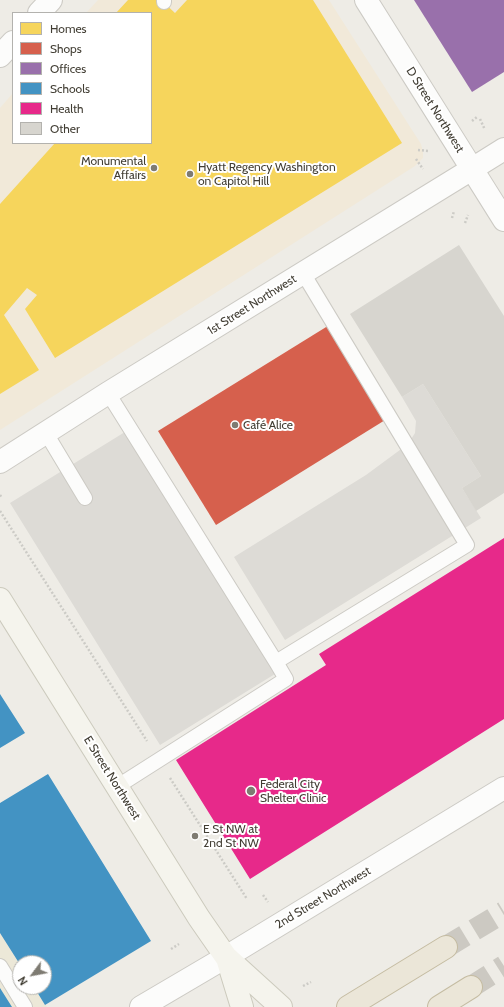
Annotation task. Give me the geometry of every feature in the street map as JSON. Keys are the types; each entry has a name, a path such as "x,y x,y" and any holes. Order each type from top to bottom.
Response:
{"highway":[{"path":"348,1007 446,947"},
{"path":"439,1007 471,986"}],"main road":[{"name":"E Street Northwest","path":"0,599 199,918 226,957 281,1006"},
{"name":"E Street Northwest","path":"226,957 242,1007"}],"street":[{"path":"40,12 51,0"},
{"name":"D Street Northwest","path":"366,0 504,220"},
{"name":"1st Street Northwest","path":"0,462 108,393 504,149"},
{"name":"2nd Street Northwest","path":"142,1007 504,788"}],"lane":[{"path":"276,662 468,545 302,273"},
{"path":"108,393 286,680 118,786"},
{"path":"46,433 85,498"},
{"path":"0,966 25,1007"}],"path":[{"path":"480,119 485,130"},
{"path":"418,150 429,151"},
{"path":"416,158 424,170"},
{"path":"452,218 454,211"},
{"path":"465,223 468,215"},
{"path":"0,511 248,898"},
{"path":"263,895 269,904"},
{"path":"171,949 179,944"},
{"path":"303,986 311,982"}],"shaded area":[{"name":"Hyatt Regency Washington on Capitol Hill","path":"98,0 329,0 421,144 423,158 415,166 0,430 0,108 12,94 12,144 152,144 152,12 87,12"},
{"path":"423,384 481,476 462,488 481,518 285,640 234,557 366,475 408,444 415,433 416,421 402,397"},
{"path":"133,427 283,669 160,745 10,503"},
{"path":"0,933 14,955 12,955 12,995 39,995 47,1007 0,1007"}],"building: Homes":[{"name":"Hyatt Regency Washington on Capitol Hill","path":"128,0 161,0 175,13 187,0 313,0 402,143 55,358 25,309 37,295 27,288 4,315 39,370 0,394 0,204 54,144 152,144 152,12 117,12"}],"building: Shops":[{"path":"331,324 390,417 216,525 158,431"}],"building: Offices":[{"path":"414,0 504,0 504,72 472,92"}],"building: Schools":[{"path":"0,694 25,733 0,748"},
{"path":"48,774 151,941 45,1005 39,995 52,995 52,955 14,955 0,933 0,803"},
{"path":"0,988 12,1007 0,1007"}],"building: Health":[{"path":"504,538 504,719 250,879 176,760 326,665 319,654"}],"building: Other":[{"path":"459,245 504,316 504,493 476,511 462,488 481,476 423,384 402,397 350,314"}],"tunnel":[{"path":"446,947 504,912"},
{"path":"471,987 504,966"}],"place":[{"name":"Monumental Affairs","path":"154,168"},
{"name":"Hyatt Regency Washington on Capitol Hill","path":"190,174"},
{"name":"Café Alice","path":"235,425"},
{"name":"Federal City Shelter Clinic","path":"251,791"},
{"name":"E St NW at 2nd St NW","path":"195,836"}]}
